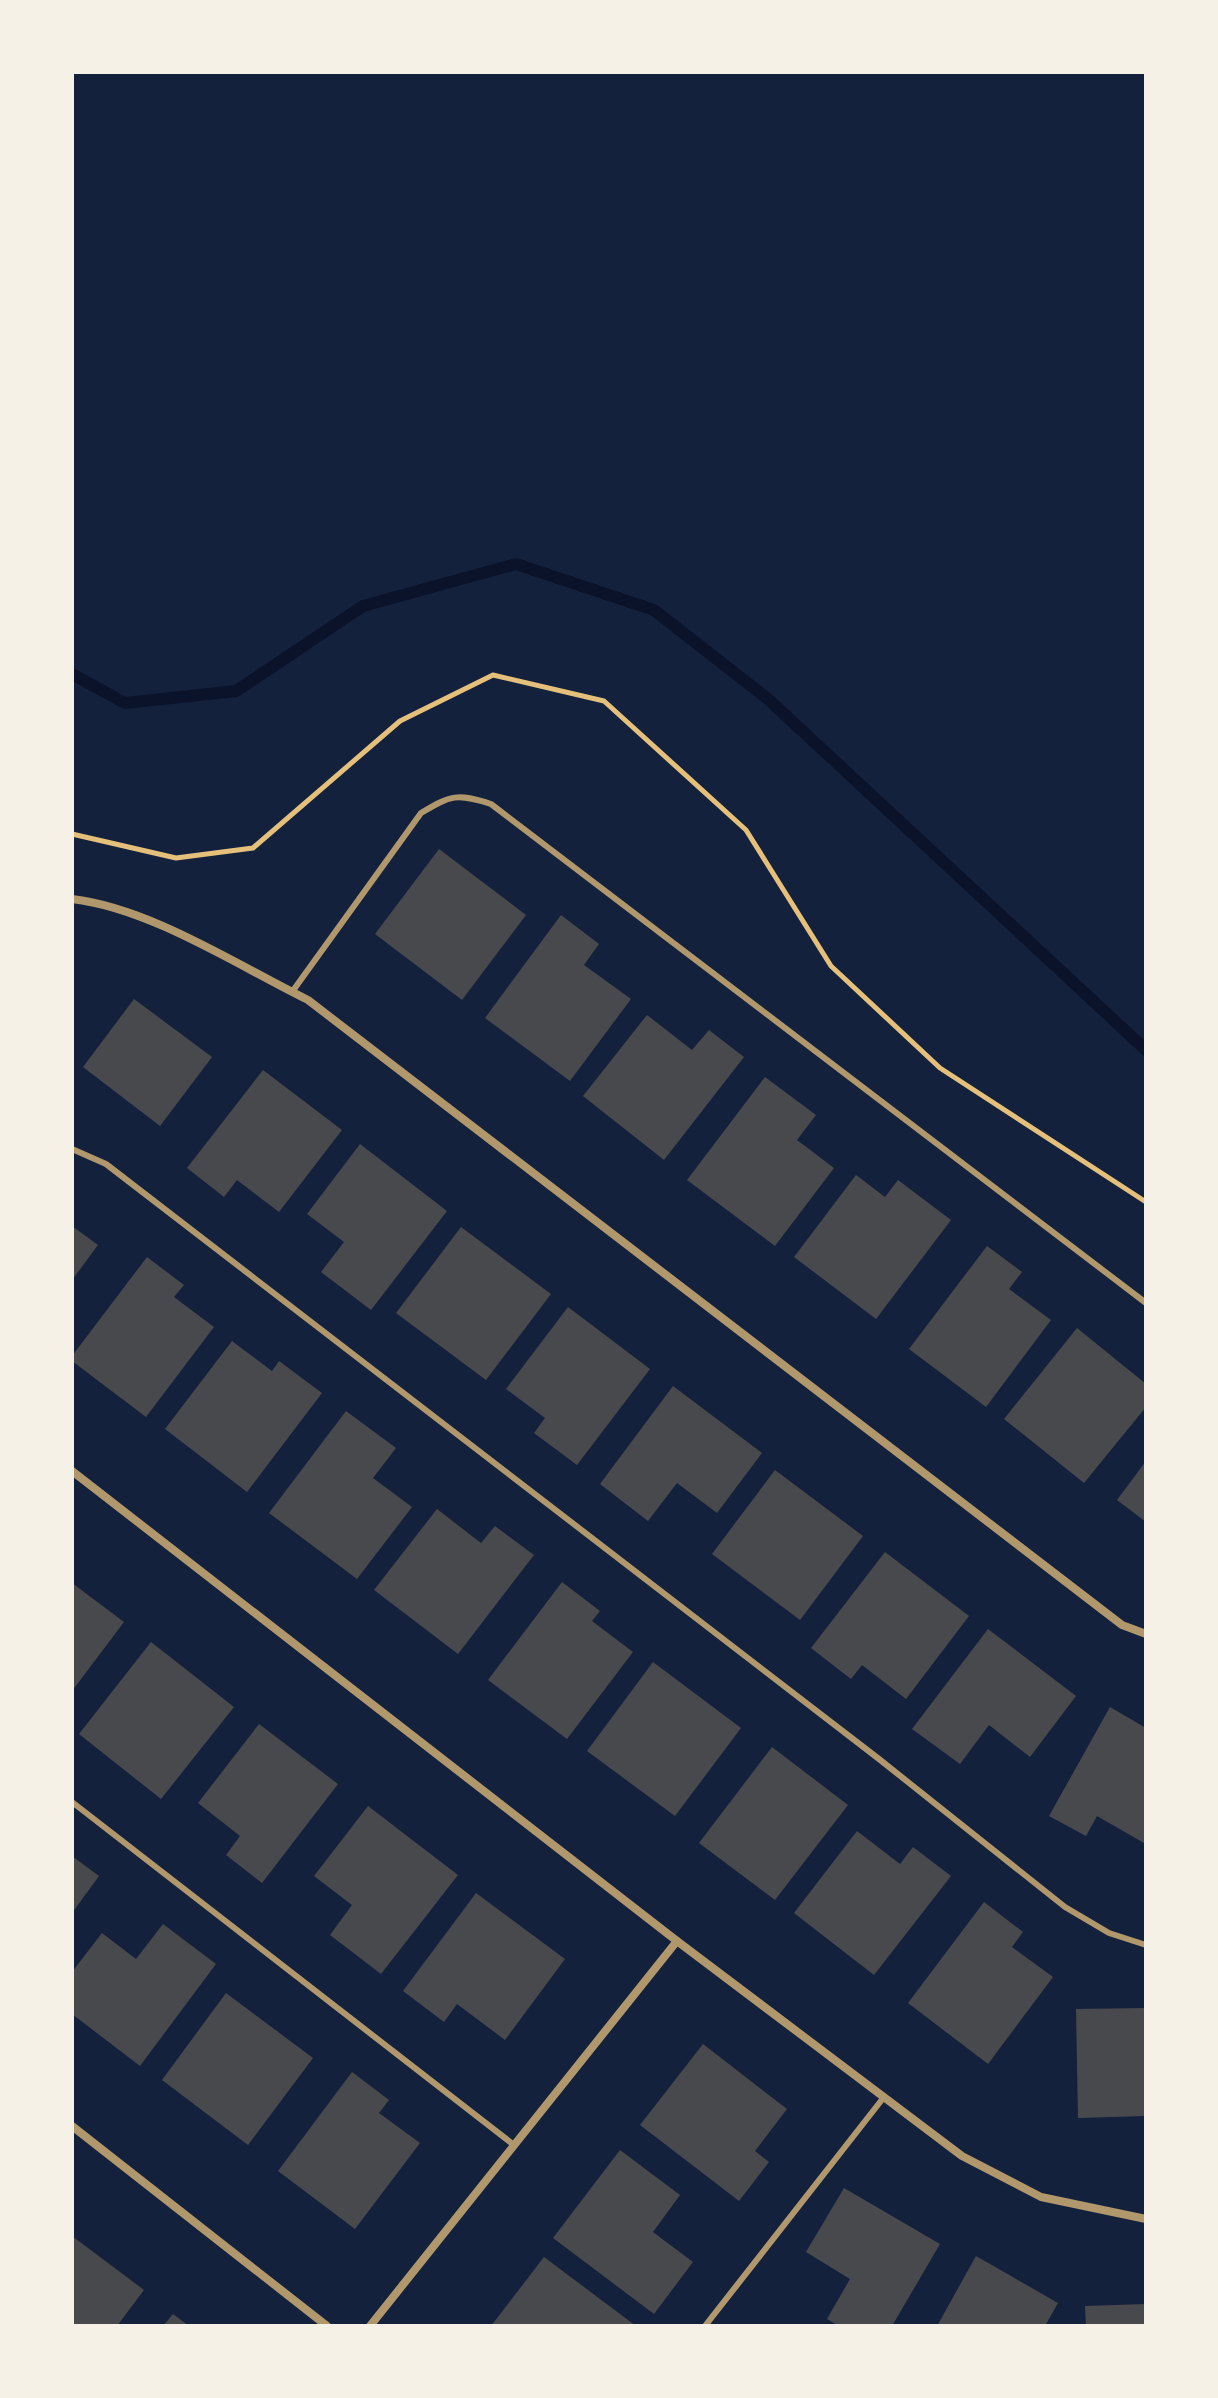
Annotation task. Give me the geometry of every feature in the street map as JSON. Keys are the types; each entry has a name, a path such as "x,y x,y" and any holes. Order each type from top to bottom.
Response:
{"street":[{"path":"72,899 93,901 164,927 308,1000 1122,1625 1146,1634"},
{"path":"72,1471 677,1941 962,2156 1041,2197 1146,2219"},
{"path":"370,2326 677,1941"},
{"path":"72,2126 327,2326"}],"lane":[{"path":"292,992 421,813 441,801 465,796 491,804 1146,1303"},
{"path":"72,1149 106,1164 879,1759 1065,1907 1109,1933 1146,1945"},
{"path":"72,1802 514,2145"},
{"path":"705,2326 884,2097"}],"building":[{"path":"439,849 526,915 462,1000 375,934"},
{"path":"561,915 599,944 584,965 631,999 570,1081 485,1018"},
{"path":"134,999 212,1057 160,1126 83,1067"},
{"path":"647,1015 692,1050 709,1030 744,1057 664,1160 583,1096"},
{"path":"263,1070 342,1130 279,1212 237,1180 224,1197 187,1168"},
{"path":"765,1077 816,1115 797,1140 834,1168 775,1246 687,1180"},
{"path":"360,1144 447,1211 371,1310 321,1272 344,1242 307,1214"},
{"path":"856,1175 885,1197 898,1180 951,1220 876,1319 794,1257"},
{"path":"72,1226 98,1245 72,1280"},
{"path":"461,1227 551,1294 486,1380 396,1313"},
{"path":"987,1246 1022,1272 1009,1289 1051,1320 986,1407 909,1349"},
{"path":"147,1257 184,1285 174,1297 214,1327 146,1417 72,1361 72,1356"},
{"path":"568,1307 650,1369 577,1465 534,1433 545,1418 506,1389"},
{"path":"1077,1328 1146,1384 1146,1407 1084,1483 1004,1419"},
{"path":"232,1341 272,1371 279,1361 322,1393 247,1492 165,1429"},
{"path":"673,1386 762,1453 717,1513 677,1483 648,1521 600,1484"},
{"path":"346,1411 396,1448 373,1478 412,1507 357,1579 269,1513"},
{"path":"1146,1461 1146,1522 1117,1500"},
{"path":"775,1470 863,1536 800,1620 712,1554"},
{"path":"437,1509 481,1543 495,1526 534,1555 458,1654 374,1590"},
{"path":"885,1552 969,1616 906,1699 862,1665 851,1679 811,1648"},
{"path":"562,1582 600,1611 592,1621 633,1652 567,1739 488,1680"},
{"path":"72,1583 124,1622 72,1691"},
{"path":"988,1629 1076,1696 1030,1757 989,1725 960,1764 912,1729"},
{"path":"151,1642 234,1707 161,1799 79,1734"},
{"path":"653,1662 741,1728 675,1816 587,1751"},
{"path":"1110,1707 1146,1728 1144,1843 1097,1816 1086,1836 1049,1816"},
{"path":"259,1724 338,1784 262,1883 226,1855 240,1836 198,1803"},
{"path":"772,1747 848,1805 775,1900 699,1843"},
{"path":"368,1806 458,1875 381,1974 330,1935 352,1905 314,1876"},
{"path":"857,1831 900,1864 913,1847 951,1876 874,1975 794,1913"},
{"path":"72,1856 99,1876 72,1913"},
{"path":"476,1893 565,1959 505,2040 457,2004 444,2022 403,1991"},
{"path":"984,1902 1023,1932 1012,1947 1053,1977 988,2064 908,2003"},
{"path":"163,1924 216,1964 140,2066 72,2014 72,1972 102,1933 136,1959"},
{"path":"226,1993 313,2058 248,2145 162,2080"},
{"path":"1146,2008 1146,2116 1078,2118 1076,2009"},
{"path":"703,2044 787,2109 755,2151 769,2162 739,2201 640,2125"},
{"path":"352,2072 389,2100 379,2113 420,2143 355,2229 278,2171"},
{"path":"620,2150 680,2195 653,2232 693,2262 654,2314 553,2238"},
{"path":"844,2188 940,2244 892,2326 839,2326 827,2319 850,2279 806,2252"},
{"path":"72,2236 144,2290 117,2326 72,2326"},
{"path":"976,2256 1058,2303 1045,2326 937,2326"},
{"path":"544,2257 636,2326 491,2326"},
{"path":"1146,2304 1146,2326 1086,2326 1085,2306"},
{"path":"173,2314 189,2326 163,2326"}],"waterway":[{"path":"72,674 125,703 236,691 363,606 516,564 654,610 768,699 1146,1050"}]}
